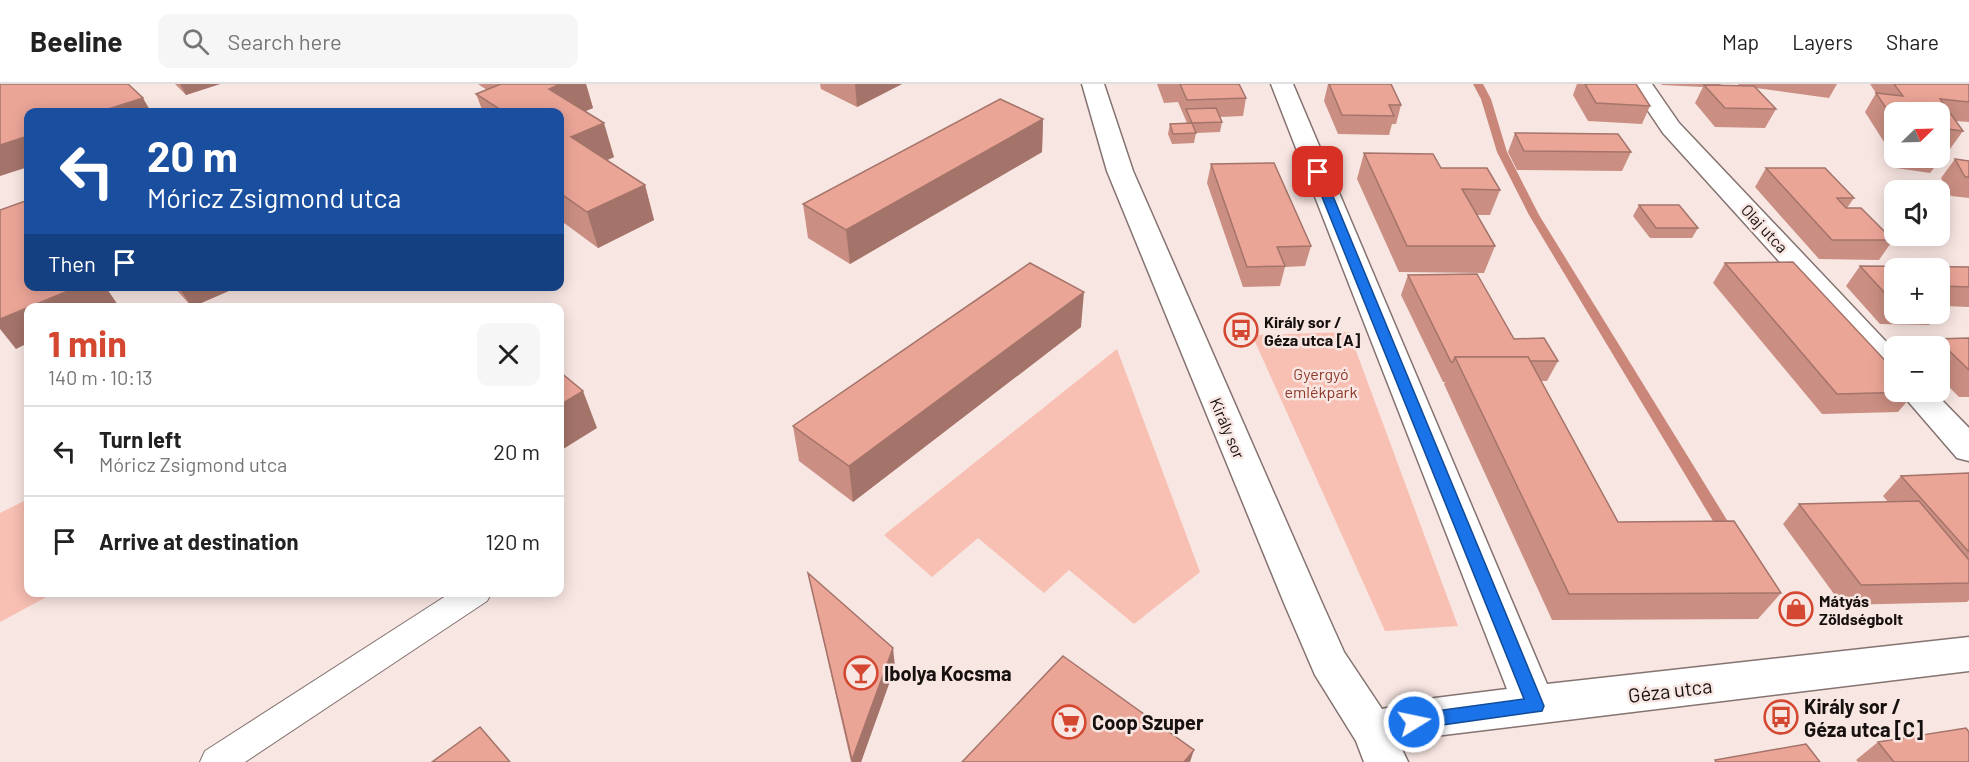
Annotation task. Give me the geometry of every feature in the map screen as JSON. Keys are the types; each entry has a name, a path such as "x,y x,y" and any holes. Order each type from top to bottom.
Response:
{"street":[{"name":"Király sor","path":"1093,84 1120,171 1302,603 1329,663 1379,746"},
{"path":"1282,84 1536,706"},
{"name":"Olaj utca","path":"1641,84 1671,128 1884,358"},
{"path":"1925,402 1969,449"},
{"name":"Géza utca","path":"1379,746 1435,717 1969,654"}],"lane":[{"path":"217,762 469,597"}],"green space":[{"name":"Gyergyó emlékpark","path":"1349,332 1458,626 1385,631 1252,335"},
{"path":"1117,349 1200,572 1134,624 1069,570 1044,593 978,538 932,577 884,535"},
{"path":"24,501 24,597 47,597 0,622 0,513"}],"building":[{"path":"0,84 128,84 143,98 112,108 24,108 24,137 0,145"},
{"path":"501,84 560,84 549,89 604,123 571,137 645,185 587,212 564,196 564,108 498,108 476,94"},
{"path":"1180,84 1239,84 1246,98 1187,100"},
{"path":"1329,84 1391,84 1401,105 1389,105 1394,116 1342,115"},
{"path":"1585,84 1636,84 1650,106 1596,103"},
{"path":"1894,84 1969,84 1969,102 1940,99 1942,102 1884,102 1884,105 1876,93 1903,96"},
{"path":"1704,85 1754,86 1776,109 1725,108"},
{"path":"1000,99 1043,119 846,230 803,204"},
{"path":"1216,108 1222,122 1192,123 1186,109"},
{"path":"1950,113 1963,131 1950,129"},
{"path":"1192,123 1196,133 1173,134 1170,124"},
{"path":"1515,133 1618,134 1631,152 1524,151"},
{"path":"1364,153 1433,154 1441,168 1487,168 1500,190 1462,189 1495,246 1407,246"},
{"path":"1955,159 1969,161 1969,177 1965,177"},
{"path":"1274,163 1311,246 1277,247 1285,266 1247,267 1211,164"},
{"path":"1766,168 1825,168 1854,198 1837,198 1846,208 1861,208 1884,231 1884,240 1832,240"},
{"path":"24,201 24,291 68,291 39,303 24,303 24,309 0,319 0,210"},
{"path":"1639,205 1679,205 1698,228 1656,228"},
{"path":"1793,262 1884,359 1884,393 1837,394 1725,263"},
{"path":"1030,263 1084,292 849,466 793,426"},
{"path":"1860,266 1884,266 1884,292"},
{"path":"1950,267 1969,267 1969,287 1950,286"},
{"path":"1477,274 1514,339 1544,338 1558,361 1530,361 1528,357 1455,357 1451,362 1408,275"},
{"path":"1969,338 1969,370 1950,352 1950,339"},
{"path":"1455,357 1528,357 1618,522 1734,521 1781,593 1569,594"},
{"path":"564,375 583,391 564,403"},
{"path":"1969,473 1969,552 1901,476"},
{"path":"1919,501 1969,560 1969,583 1861,585 1799,504"},
{"path":"808,573 893,648 852,760"},
{"path":"1063,656 1194,750 1184,762 962,762"},
{"path":"480,727 510,762 432,762"},
{"path":"1966,728 1969,732 1969,762 1894,762 1878,742"},
{"path":"1806,744 1820,762 1716,762 1715,760"}],"waterway":[{"path":"1478,84 1486,99 1502,152 1534,215 1730,537"}],"place":[{"name":"Király sor / Géza utca [A]","path":"1241,330"},
{"name":"Mátyás Zöldségbolt","path":"1796,609"},
{"name":"Ibolya Kocsma","path":"861,673"},
{"name":"Király sor / Géza utca [C]","path":"1781,717"},
{"name":"Coop Szuper","path":"1069,722"}],"route":[{"path":"1318,172 1536,706 1479,711 1414,722"}]}
